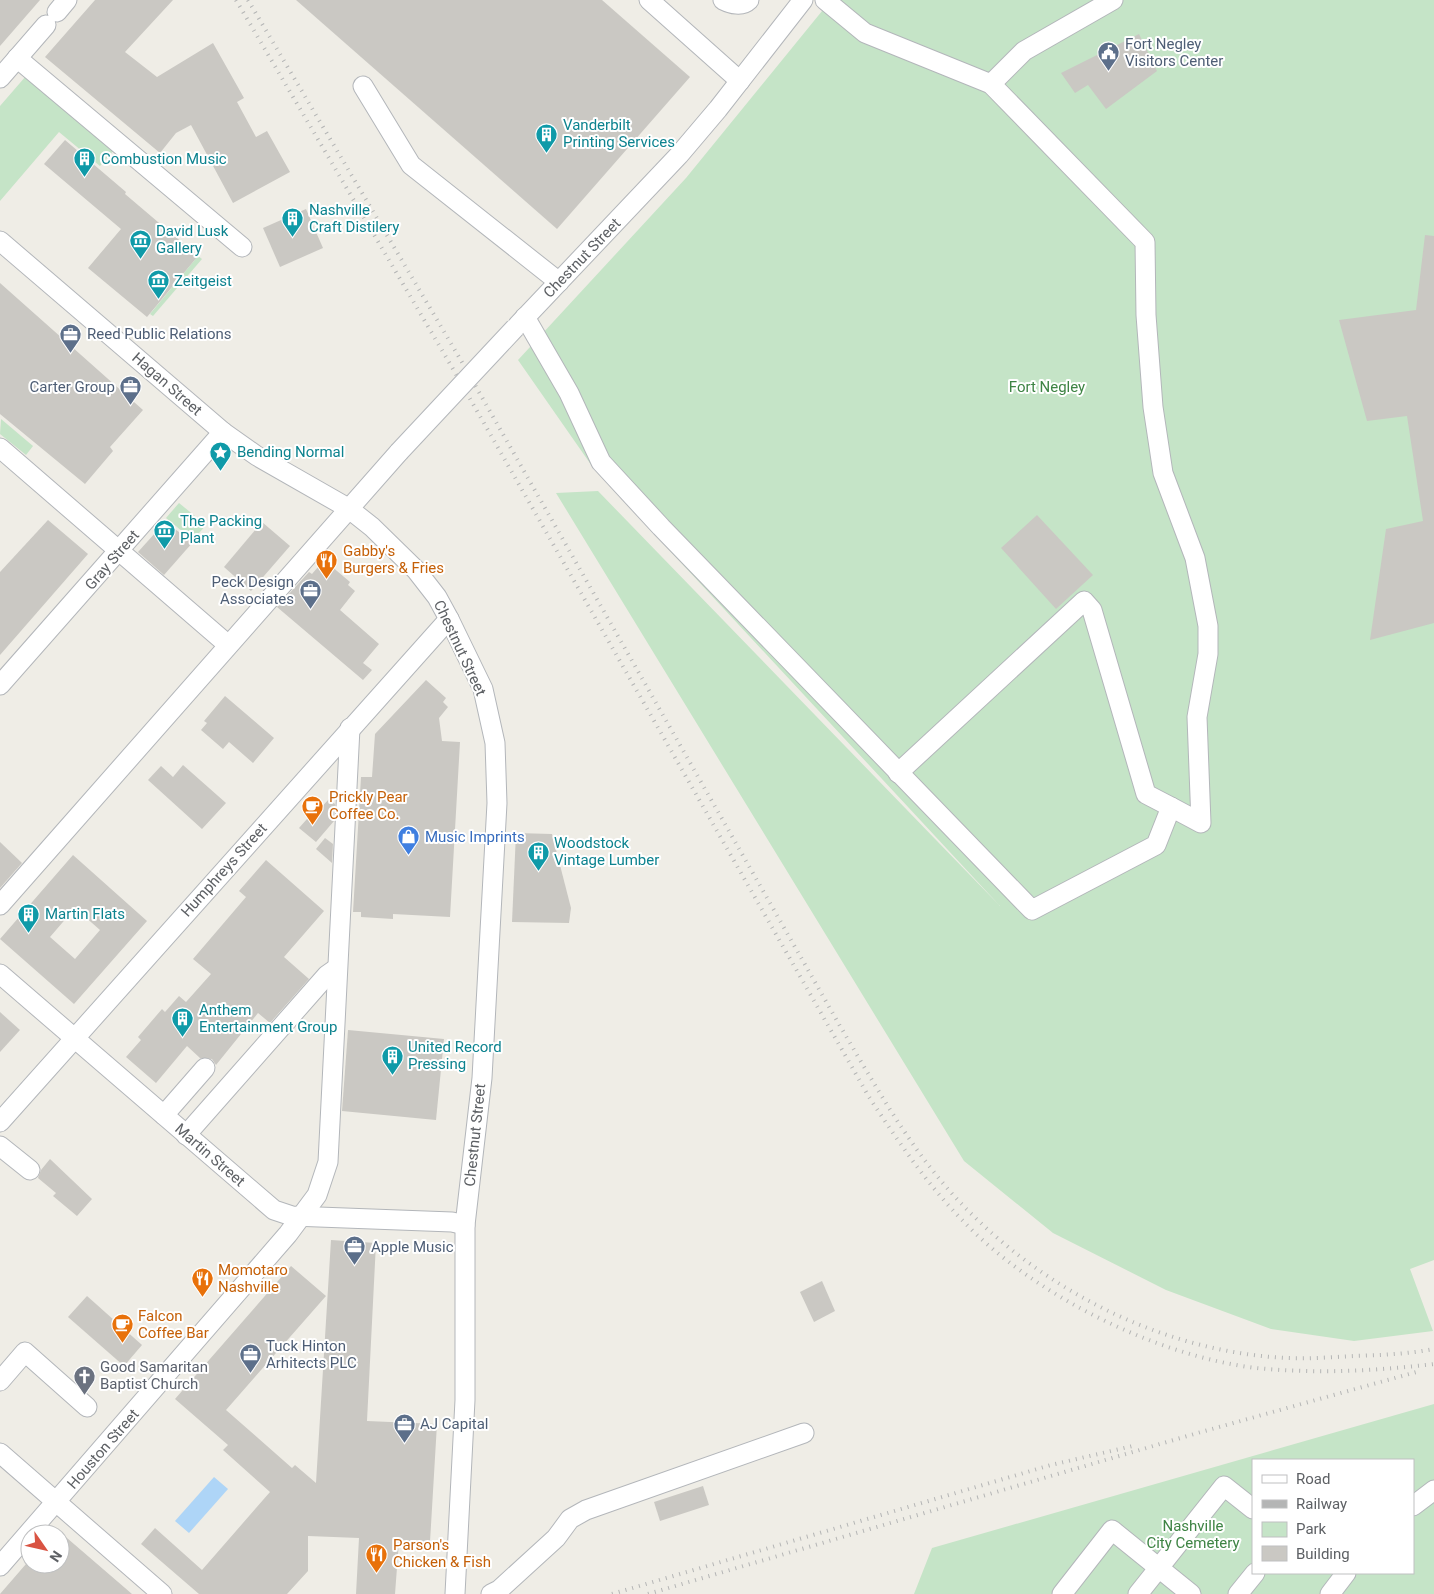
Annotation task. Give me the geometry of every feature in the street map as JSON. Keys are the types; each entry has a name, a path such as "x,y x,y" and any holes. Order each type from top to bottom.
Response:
{"street":[{"path":"649,0 740,81"},
{"path":"724,0 733,4 746,3 749,0"},
{"name":"Chestnut Street","path":"456,1594 465,1400 465,1225 482,1078 497,803 495,743 483,690 437,597 416,570 372,527 348,508 679,155 803,0"},
{"path":"825,0 865,33 991,84 1145,242 1146,315 1153,407 1164,473 1195,558 1208,626 1208,654 1197,717 1201,823 1146,794 1092,610 1084,601 898,773"},
{"path":"991,84 1024,50 1113,0"},
{"path":"0,78 56,12"},
{"path":"17,58 242,247"},
{"path":"363,86 411,164 559,282"},
{"name":"Hagan Street","path":"0,241 223,432 257,456 348,508"},
{"path":"520,323 568,393 601,462 661,527 1032,910 1156,845 1171,807"},
{"name":"Gray Street","path":"0,685 223,432"},
{"path":"0,448 227,644"},
{"path":"0,905 348,508"},
{"name":"Humphreys Street","path":"0,1122 449,619"},
{"name":"Houston Street","path":"0,1566 302,1216 317,1195 328,1162 350,728"},
{"path":"186,1134 327,975 337,968"},
{"name":"Martin Street","path":"0,974 274,1210 292,1216 452,1222 465,1225"},
{"path":"164,1115 205,1068"},
{"path":"0,1146 30,1170"},
{"path":"0,1382 25,1352 87,1407"},
{"path":"492,1594 499,1590 556,1538 570,1520 586,1510 804,1433"},
{"path":"0,1453 162,1594"},
{"path":"1138,1594 1224,1486 1252,1508"},
{"path":"1414,1505 1434,1490"},
{"path":"1062,1594 1112,1530 1191,1594"},
{"path":"1238,1594 1254,1574"},
{"path":"1330,1594 1345,1574"}],"green space":[{"name":"Fort Negley","path":"831,0 1434,0 1434,1260 1410,1269 1433,1331 1354,1341 1271,1329 1166,1290 1053,1233 964,1161 556,493 598,491 1000,906 594,469 518,360 686,178"},
{"path":"26,76 114,150 100,166 59,132 0,201 0,106"},
{"path":"198,256 202,259 153,316 150,314"},
{"path":"1,419 33,446 26,455 0,434"},
{"path":"179,503 206,525 193,540 166,518"},
{"name":"Nashville City Cemetery","path":"1434,1404 1434,1594 914,1594 932,1548"}],"water":[{"path":"214,1477 228,1489 189,1533 175,1521"}],"building":[{"path":"0,0 40,0 0,46"},
{"path":"95,0 173,0 125,52 157,77 213,43 244,98 237,102 256,137 267,131 290,172 233,203 191,125 176,133 160,153 45,57"},
{"name":"Vanderbilt Printing Services","path":"296,0 602,0 690,77 557,229"},
{"name":"Fort Negley Visitors Center","path":"1139,34 1157,71 1106,109 1088,85 1075,93 1061,73"},
{"path":"65,140 198,256 147,317 88,268 121,229 44,164"},
{"name":"Nashville Craft Distilery","path":"306,209 323,248 280,267 263,228"},
{"path":"1425,235 1434,236 1434,623 1370,640 1386,529 1423,521 1407,416 1367,421 1339,320 1416,310"},
{"path":"0,283 143,410 110,447 113,451 85,484 0,414"},
{"path":"1037,515 1093,575 1056,609 1001,548"},
{"path":"48,520 88,554 0,655 0,572"},
{"name":"The Packing Plant","path":"165,522 193,542 164,575 138,552"},
{"path":"262,522 290,546 251,591 224,567"},
{"path":"324,560 350,582 348,585 355,591 340,610 379,644 363,663 372,670 363,680 277,607 309,572 312,574"},
{"path":"426,680 446,698 443,702 448,707 439,718 442,741 460,742 450,917 393,914 393,919 361,917 361,912 353,912 361,777 372,777 375,734"},
{"path":"225,696 274,738 253,763 229,742 223,749 201,730 207,723 204,721"},
{"path":"183,765 226,803 202,829 148,780 161,766 173,777"},
{"path":"329,799 335,804 334,821 316,842 299,828 315,810 317,812"},
{"name":"Woodstock Vintage Lumber","path":"516,833 552,834 571,908 569,923 512,922"},
{"path":"325,838 333,844 332,863 316,849"},
{"path":"0,842 22,863 0,888"},
{"name":"Martin Flats","path":"73,855 147,921 74,1004 0,939","holes":["75,908 100,930 75,959 50,937"]},
{"path":"266,860 324,911 284,957 309,979 270,1023 258,1013 216,1065 212,1059 200,1058 187,1046 156,1083 126,1057 141,1040 138,1037 162,1009 165,1012 179,996 186,1002 211,974 193,959 246,897 239,891"},
{"path":"0,1012 20,1030 0,1052"},
{"name":"United Record Pressing","path":"348,1030 444,1039 436,1120 342,1111"},
{"path":"50,1159 92,1199 77,1216 53,1196 56,1193 38,1178 41,1170"},
{"path":"331,1240 376,1243 367,1421 437,1424 430,1542 399,1541 395,1594 356,1594 359,1538 308,1536 308,1571 287,1594 199,1594 141,1544 155,1528 202,1570 270,1492 223,1450 228,1445 175,1399 291,1266 326,1296 226,1410 292,1468 295,1465 316,1483"},
{"path":"822,1281 835,1311 814,1322 800,1292"},
{"path":"87,1296 142,1345 124,1366 68,1317"},
{"path":"703,1486 709,1505 660,1521 654,1502"},
{"path":"70,1541 132,1594 0,1594 20,1571 20,1574 70,1574"}],"railway":[{"path":"236,0 453,369 869,1097 913,1161 950,1207 991,1248 1024,1273 1060,1296 1098,1317 1178,1350 1218,1361 1278,1370 1345,1371 1434,1364"},
{"path":"248,0 459,357 866,1071 908,1137 956,1198 989,1231 1026,1261 1065,1287 1106,1310 1149,1329 1194,1343 1240,1353 1287,1358 1385,1355 1434,1349"},
{"path":"648,1594 1201,1432 1420,1371"},
{"path":"612,1594 1051,1465 1137,1445"}],"place":[{"name":"Fort Negley Visitors Center","path":"1109,72"},
{"name":"Vanderbilt Printing Services","path":"547,153"},
{"name":"Combustion Music","path":"85,178"},
{"name":"Nashville Craft Distilery","path":"293,238"},
{"name":"David Lusk Gallery","path":"140,259"},
{"name":"Zeitgeist","path":"158,300"},
{"name":"Reed Public Relations","path":"71,353"},
{"name":"Carter Group","path":"131,406"},
{"name":"Bending Normal","path":"221,471"},
{"name":"The Packing Plant","path":"164,549"},
{"name":"Gabby's Burgers & Fries","path":"327,579"},
{"name":"Peck Design Associates","path":"310,610"},
{"name":"Prickly Pear Coffee Co.","path":"313,825"},
{"name":"Music Imprints","path":"409,856"},
{"name":"Woodstock Vintage Lumber","path":"538,871"},
{"name":"Martin Flats","path":"29,933"},
{"name":"Anthem Entertainment Group","path":"183,1038"},
{"name":"United Record Pressing","path":"392,1075"},
{"name":"Apple Music","path":"355,1266"},
{"name":"Momotaro Nashville","path":"202,1298"},
{"name":"Falcon Coffee Bar","path":"122,1344"},
{"name":"Tuck Hinton Arhitects PLC","path":"250,1374"},
{"name":"Good Samaritan Baptist Church","path":"84,1395"},
{"name":"AJ Capital","path":"404,1443"},
{"name":"Parson's Chicken & Fish","path":"377,1573"}]}
